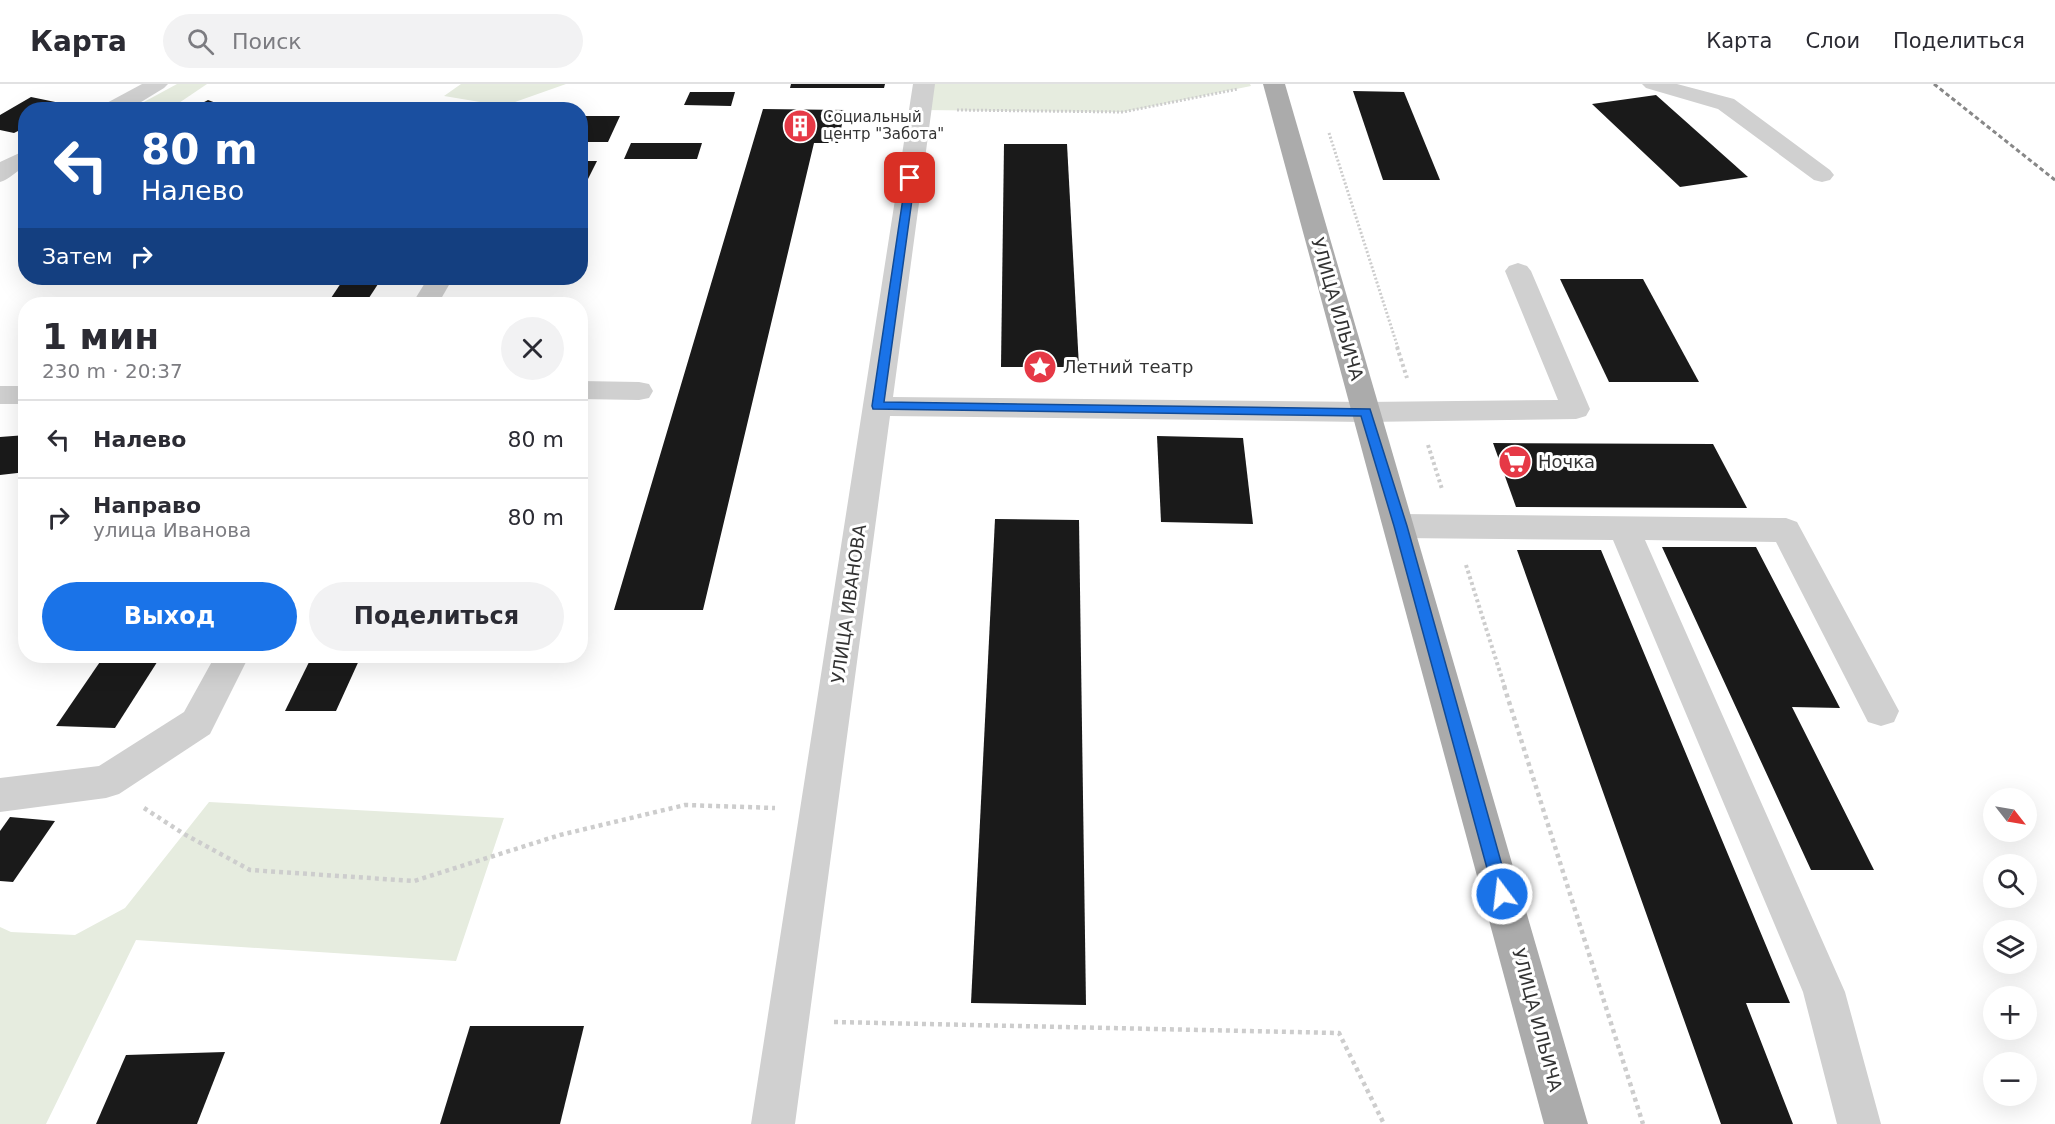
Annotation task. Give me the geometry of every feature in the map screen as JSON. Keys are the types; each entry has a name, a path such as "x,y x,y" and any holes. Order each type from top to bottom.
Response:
{"main road":[{"name":"УЛИЦА ИЛЬИЧА","path":"1274,84 1365,412 1400,526 1566,1124"}],"street":[{"path":"125,102 157,84"},
{"path":"1653,84 1726,104 1822,175"},
{"name":"УЛИЦА ИВАНОВА","path":"773,1124 922,97"},
{"path":"878,406 1365,412 1575,408 1518,271"},
{"path":"588,390 639,391"},
{"path":"0,395 18,395"},
{"path":"1400,526 1786,530 1881,711"},
{"path":"1624,528 1824,992 1859,1124"},
{"path":"0,795 106,782 196,723 228,663"}],"path":[{"path":"922,97 1123,112 1239,89"},
{"path":"1328,129 1643,1124"},
{"path":"106,782 184,834 250,870 414,881 560,835 685,805 819,809"},
{"path":"788,1021 1339,1033 1384,1124"}],"shaded area":[{"path":"177,84 207,84 180,102 144,102"},
{"path":"461,84 566,84 515,102 480,102 444,96"},
{"path":"924,84 1250,84 1251,86 1123,112 920,110"},
{"path":"209,802 504,818 456,961 136,940 46,1124 0,1124 0,927 11,932 75,935 125,908"}],"building":[{"path":"791,84 885,84 884,88 790,88"},
{"path":"1353,91 1404,92 1440,180 1383,180"},
{"path":"690,92 735,92 731,106 684,105"},
{"path":"1656,95 1748,177 1680,187 1592,104"},
{"path":"31,97 55,102 22,102"},
{"path":"18,105 18,131 14,133 0,130 0,115"},
{"path":"763,109 845,110 838,143 814,143 703,610 614,610"},
{"path":"588,116 620,116 608,142 588,142"},
{"path":"631,143 702,143 697,159 624,159"},
{"path":"1004,144 1067,144 1079,367 1001,367"},
{"path":"588,161 597,161 588,179"},
{"path":"1560,279 1643,279 1699,382 1609,382"},
{"path":"340,285 377,285 370,297 332,297"},
{"path":"18,436 18,473 0,475 0,437"},
{"path":"1157,436 1243,438 1253,524 1161,522"},
{"path":"1493,443 1713,444 1747,508 1516,507"},
{"path":"995,519 1079,520 1086,1005 971,1003"},
{"path":"1662,547 1756,547 1840,708 1792,707 1874,870 1811,870"},
{"path":"1517,550 1601,550 1790,1003 1746,1003 1793,1124 1721,1124"},
{"path":"99,663 157,663 115,728 56,726"},
{"path":"309,663 358,663 336,711 285,711"},
{"path":"10,817 55,821 13,882 0,881 0,831"},
{"path":"470,1026 584,1026 560,1124 440,1124"},
{"path":"225,1052 197,1124 96,1124 126,1055"}],"railway":[{"path":"1934,84 2055,180"}],"place":[{"name":"Социальный центр \"Забота\"","path":"800,126"},
{"name":"Летний театр","path":"1040,367"},
{"name":"Ночка","path":"1515,462"}],"route":[{"path":"910,178 878,406 1365,412 1400,526 1502,894"}]}
